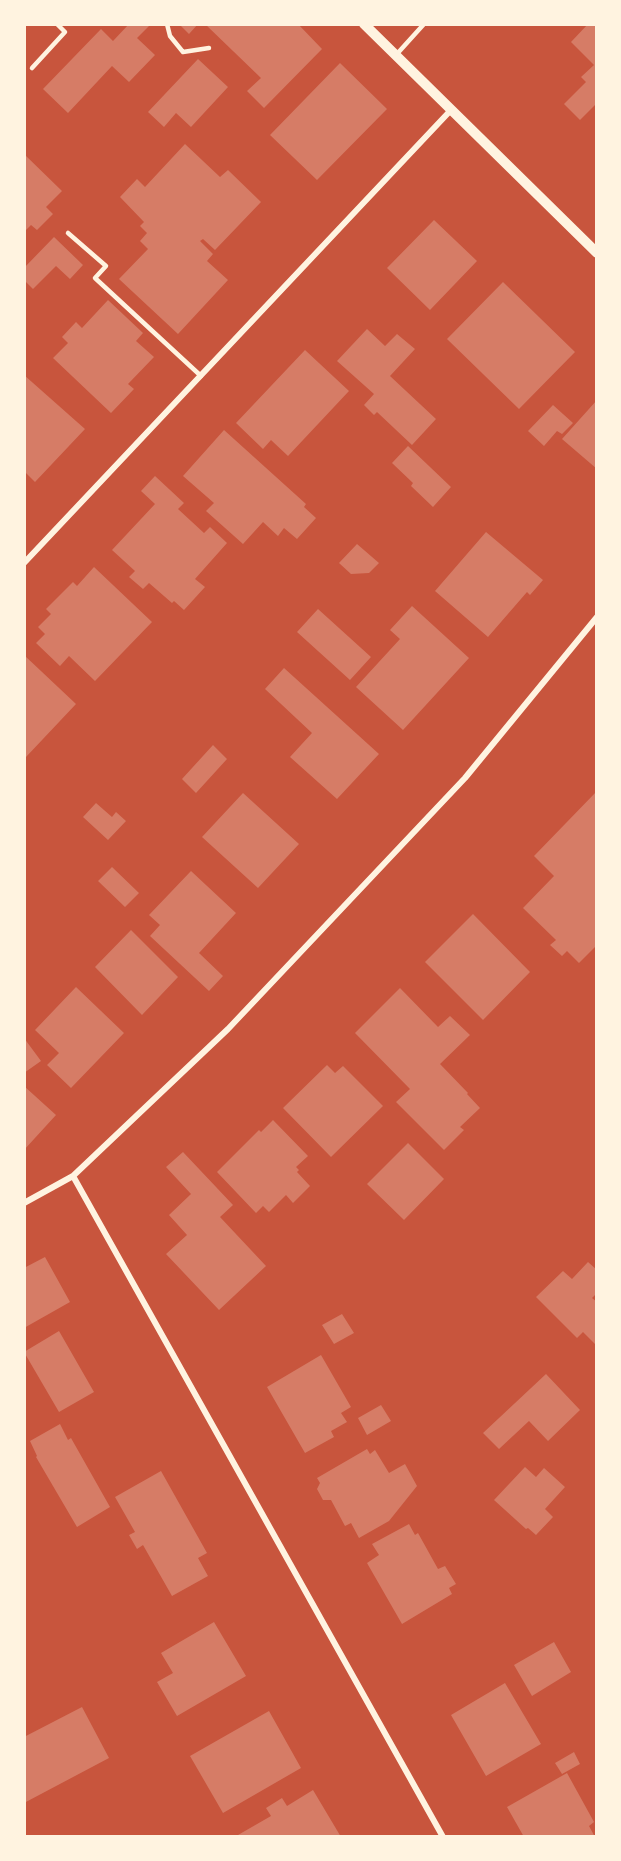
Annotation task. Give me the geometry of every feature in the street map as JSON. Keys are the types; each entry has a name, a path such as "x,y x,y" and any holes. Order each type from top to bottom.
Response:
{"street":[{"path":"364,24 597,253"},
{"path":"24,563 452,110"},
{"path":"24,1203 73,1176 228,1029 465,778 597,616"},
{"path":"73,1176 443,1837"}],"lane":[{"path":"32,68 65,32 57,24"},
{"path":"167,24 170,36 183,52 209,48"},
{"path":"396,55 423,24"},
{"path":"69,233 106,266 94,278 201,376"}],"building":[{"path":"129,24 149,26 137,38 155,55 129,82 112,66 68,113 43,89 101,29 113,41"},
{"path":"179,24 198,24 189,34"},
{"path":"205,24 298,24 322,49 264,108 247,91 261,78"},
{"path":"588,24 597,24 597,103 580,120 564,104 586,82 581,77 594,65 571,42"},
{"path":"198,59 228,87 191,127 176,113 164,127 148,112"},
{"path":"340,63 387,109 317,180 270,135"},
{"path":"185,144 220,177 228,170 261,202 215,250 203,239 200,241 213,254 207,261 228,280 178,334 119,279 148,249 140,241 147,233 140,226 144,222 120,197 137,179 145,187"},
{"path":"24,154 62,191 46,207 53,214 37,230 31,225 24,232"},
{"path":"434,220 477,261 430,310 387,268"},
{"path":"54,237 83,265 70,279 56,266 33,289 24,280 24,268"},
{"path":"503,282 575,352 519,409 447,339"},
{"path":"108,300 143,333 136,341 154,357 128,384 134,389 111,413 53,358 68,343 62,337 76,322 82,328"},
{"path":"367,329 385,346 397,334 415,349 390,376 436,419 412,445 377,412 374,415 364,405 374,394 337,361"},
{"path":"305,350 349,391 288,456 271,440 263,449 236,423"},
{"path":"24,375 85,429 35,482 24,471"},
{"path":"597,400 597,469 562,439"},
{"path":"553,405 573,423 562,434 557,431 544,446 528,431"},
{"path":"224,430 306,504 304,507 316,518 297,539 284,528 278,536 263,522 243,544 206,511 214,503 183,476"},
{"path":"408,446 451,487 433,507 392,463"},
{"path":"155,476 184,503 178,509 204,533 210,527 227,543 195,579 205,587 184,610 149,583 143,589 129,577 135,571 112,550 155,504 141,491"},
{"path":"486,532 543,580 530,595 527,592 488,637 435,591"},
{"path":"357,544 379,563 369,573 351,574 339,563"},
{"path":"94,567 152,622 95,681 69,656 60,666 36,643 45,634 38,627 51,614 46,609 73,582 77,586"},
{"path":"412,606 469,658 403,730 356,687 400,639 390,630"},
{"path":"318,609 371,657 350,680 297,632"},
{"path":"24,655 76,704 26,757 24,755"},
{"path":"284,668 379,754 337,799 290,757 312,733 265,689"},
{"path":"213,745 227,759 196,793 182,779"},
{"path":"597,791 597,945 579,963 567,951 562,956 550,945 556,940 523,908 554,876 534,856"},
{"path":"243,793 299,844 258,888 202,837"},
{"path":"96,803 112,817 116,812 126,821 108,840 83,817"},
{"path":"112,867 139,893 125,907 98,881"},
{"path":"191,871 236,913 199,953 223,976 209,991 150,936 160,925 149,915"},
{"path":"473,914 530,972 483,1020 425,962"},
{"path":"131,930 178,977 142,1015 95,967"},
{"path":"76,987 124,1033 71,1088 47,1065 59,1053 35,1030"},
{"path":"400,988 438,1027 450,1016 470,1035 440,1064 480,1108 460,1127 464,1130 444,1150 396,1102 410,1089 355,1033"},
{"path":"24,1038 41,1061 24,1073"},
{"path":"327,1065 335,1073 343,1066 383,1106 331,1157 283,1108"},
{"path":"24,1086 56,1115 24,1150"},
{"path":"273,1120 308,1156 296,1167 299,1170 297,1172 310,1186 293,1203 286,1195 269,1212 263,1206 256,1213 217,1172 259,1130 261,1132"},
{"path":"408,1143 444,1179 404,1220 367,1184"},
{"path":"183,1152 233,1205 220,1217 266,1266 219,1310 166,1254 187,1235 169,1215 191,1194 166,1167"},
{"path":"45,1257 70,1302 24,1328 24,1268"},
{"path":"588,1262 597,1270 597,1293 592,1298 597,1302 597,1346 583,1332 577,1338 536,1297 563,1271 572,1279"},
{"path":"342,1314 354,1333 334,1344 322,1325"},
{"path":"59,1331 94,1392 59,1412 24,1352"},
{"path":"321,1355 351,1407 341,1413 347,1422 331,1431 334,1437 305,1453 267,1387"},
{"path":"546,1374 580,1410 548,1441 529,1421 499,1449 483,1433"},
{"path":"381,1405 391,1421 367,1435 358,1418"},
{"path":"60,1424 68,1440 71,1438 110,1507 77,1527 36,1457 30,1441"},
{"path":"367,1449 370,1454 375,1450 389,1473 405,1464 417,1486 389,1521 359,1538 351,1523 345,1526 331,1500 323,1500 317,1489 320,1483 317,1478"},
{"path":"525,1467 536,1477 544,1468 565,1487 545,1509 553,1517 536,1535 494,1500"},
{"path":"161,1471 207,1553 198,1558 208,1576 172,1596 143,1545 137,1549 129,1535 135,1532 115,1497"},
{"path":"409,1524 415,1535 418,1533 438,1569 445,1566 456,1584 449,1588 452,1594 402,1624 367,1563 379,1555 372,1544"},
{"path":"214,1622 246,1676 177,1716 157,1682 173,1673 161,1653"},
{"path":"554,1642 571,1672 532,1696 514,1665"},
{"path":"505,1683 541,1744 486,1776 451,1715"},
{"path":"82,1707 109,1758 24,1803 24,1737"},
{"path":"269,1711 301,1768 223,1813 190,1756"},
{"path":"574,1752 580,1764 562,1774 555,1763"},
{"path":"567,1773 594,1822 589,1826 595,1837 524,1837 507,1807"},
{"path":"313,1790 341,1837 239,1837 238,1835 271,1816 266,1808 282,1798 287,1806"}]}
